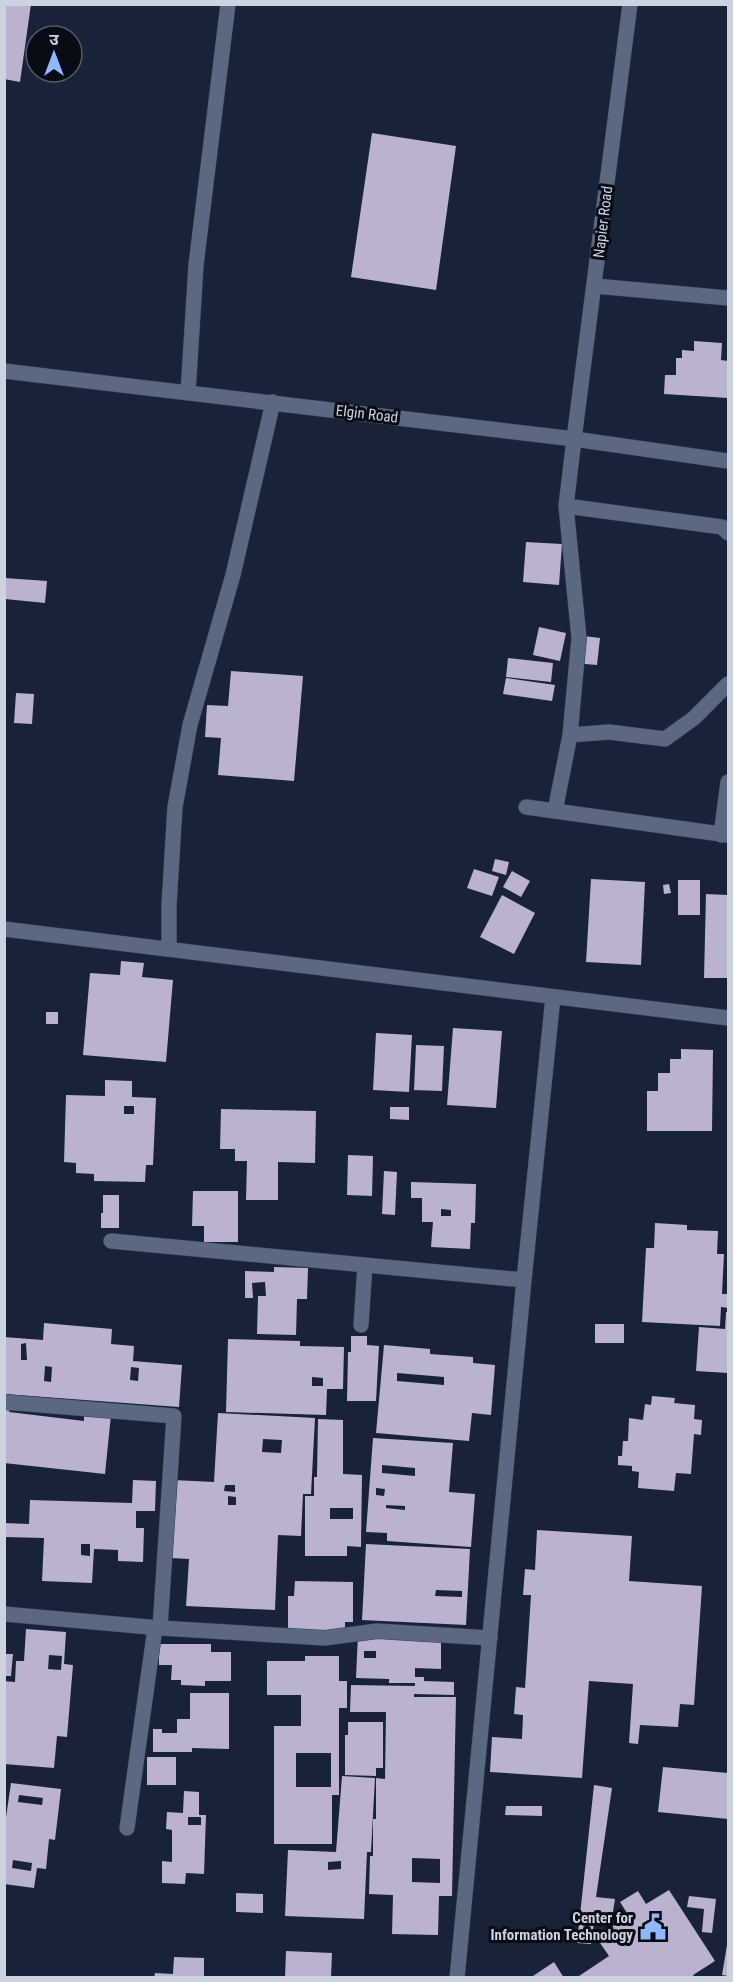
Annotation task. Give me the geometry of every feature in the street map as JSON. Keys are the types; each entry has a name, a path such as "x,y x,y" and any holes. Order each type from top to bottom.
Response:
{"street":[{"path":"188,393 196,265 228,4"},
{"name":"Napier Road","path":"555,811 570,735 579,638 566,506 630,4"},
{"path":"595,286 729,298"},
{"name":"Elgin Road","path":"4,370 574,439 729,462"},
{"path":"169,949 169,905 175,807 190,725 234,575 273,402"},
{"path":"566,506 722,527 729,532"},
{"path":"570,735 609,732 665,739 694,718 729,684"},
{"path":"526,807 725,835 729,782"},
{"path":"4,929 729,1018"},
{"path":"457,1977 553,997"},
{"path":"111,1241 524,1280"},
{"path":"361,1325 365,1265"},
{"path":"4,1402 174,1416 157,1628 127,1828"},
{"path":"4,1614 157,1628 325,1638 377,1631 490,1638"}],"building":[{"path":"4,4 31,4 28,24 24,24 24,54 20,82 4,79"},
{"path":"372,133 456,146 436,290 351,277"},
{"path":"694,341 722,343 721,360 728,361 728,398 664,394 665,375 676,375 676,358 682,358 682,350 694,351"},
{"path":"526,542 562,544 559,585 523,582"},
{"path":"5,578 47,581 45,603 5,599"},
{"path":"539,627 566,633 560,661 533,655"},
{"path":"576,635 600,638 597,665 573,663"},
{"path":"508,658 553,663 551,682 506,677"},
{"path":"231,671 303,676 294,781 218,775 221,738 205,737 207,705 228,706"},
{"path":"506,678 555,685 552,701 503,694"},
{"path":"16,693 34,694 32,724 14,723"},
{"path":"495,859 509,862 506,875 492,871"},
{"path":"474,869 499,877 492,896 467,888"},
{"path":"512,871 530,881 521,897 503,887"},
{"path":"591,879 645,882 641,965 586,962"},
{"path":"678,880 700,880 700,915 678,915"},
{"path":"669,884 671,893 664,894 663,885"},
{"path":"706,894 728,895 728,978 704,978"},
{"path":"502,895 535,913 514,954 480,937"},
{"path":"121,961 144,963 142,977 173,980 166,1062 83,1055 90,973 120,975"},
{"path":"46,1012 58,1012 58,1024 46,1024"},
{"path":"453,1028 502,1031 496,1108 447,1105"},
{"path":"376,1033 412,1035 409,1092 373,1090"},
{"path":"416,1045 444,1046 442,1091 414,1090"},
{"path":"681,1049 713,1050 712,1131 647,1131 647,1091 658,1091 658,1073 670,1073 670,1059 681,1059"},
{"path":"105,1080 132,1081 132,1097 156,1098 153,1165 146,1165 145,1182 94,1181 94,1174 76,1173 76,1163 64,1162 66,1095 105,1096","holes":["124,1106 134,1106 134,1114 124,1114"]},
{"path":"390,1107 409,1107 409,1120 390,1119"},
{"path":"221,1109 316,1111 315,1163 278,1162 278,1200 246,1200 247,1161 235,1161 235,1149 220,1149"},
{"path":"348,1155 373,1156 372,1196 347,1195"},
{"path":"384,1171 397,1172 395,1215 382,1214"},
{"path":"411,1182 476,1184 475,1223 471,1223 470,1249 431,1247 433,1222 422,1222 422,1198 411,1198","holes":["441,1209 451,1210 451,1216 441,1216"]},
{"path":"193,1191 238,1191 238,1242 204,1242 204,1226 192,1226"},
{"path":"103,1195 119,1195 119,1228 101,1228"},
{"path":"655,1223 687,1225 687,1230 718,1231 717,1254 724,1254 722,1294 728,1294 728,1308 721,1307 720,1326 642,1322 646,1248 654,1248"},
{"path":"274,1267 308,1268 307,1299 297,1299 296,1335 257,1334 258,1296 266,1296 265,1282 252,1283 253,1298 245,1298 245,1271 274,1272"},
{"path":"726,1312 728,1312 728,1373 696,1371 699,1327 725,1329"},
{"path":"44,1323 112,1329 111,1344 134,1346 133,1361 182,1365 179,1407 4,1394 4,1337 43,1340","holes":["26,1343 27,1360 21,1360 21,1344","45,1366 52,1367 51,1382 44,1381","131,1367 139,1368 138,1381 130,1380"]},
{"path":"595,1324 624,1324 624,1343 595,1343"},
{"path":"351,1336 367,1336 367,1345 379,1346 376,1401 347,1401 348,1352 351,1352"},
{"path":"228,1339 300,1341 300,1346 344,1347 343,1389 327,1389 326,1415 226,1412","holes":["312,1377 323,1378 323,1386 312,1386"]},
{"path":"384,1345 430,1349 430,1354 473,1357 473,1363 495,1365 491,1415 472,1413 469,1441 376,1433","holes":["397,1373 444,1377 444,1385 397,1381"]},
{"path":"652,1396 675,1398 674,1403 695,1405 694,1419 702,1420 701,1435 694,1434 691,1474 676,1473 674,1491 638,1488 639,1472 632,1471 632,1466 618,1465 618,1456 622,1456 623,1441 628,1441 629,1418 643,1420 645,1404 651,1405"},
{"path":"4,1407 10,1408 9,1412 84,1421 84,1412 111,1415 105,1474 4,1463"},
{"path":"218,1413 315,1418 311,1494 303,1494 301,1536 278,1535 275,1610 186,1606 189,1559 170,1558 173,1480 214,1482","holes":["263,1439 282,1440 281,1453 262,1452","225,1485 235,1485 235,1492 224,1491","228,1496 236,1497 236,1505 228,1505"]},
{"path":"318,1419 343,1420 343,1474 362,1475 361,1547 347,1546 347,1556 305,1556 305,1496 314,1496 314,1477 317,1477","holes":["330,1508 353,1508 353,1519 330,1519"]},
{"path":"373,1438 453,1443 449,1492 475,1494 471,1547 387,1541 387,1533 366,1532","holes":["382,1465 415,1468 415,1476 382,1473","376,1488 385,1489 384,1496 376,1495","386,1505 405,1506 405,1510 386,1508"]},
{"path":"133,1480 156,1481 155,1511 136,1511 136,1528 144,1528 143,1562 118,1561 118,1550 94,1549 92,1583 42,1581 44,1538 4,1537 4,1523 29,1524 30,1500 132,1503","holes":["81,1544 90,1544 90,1556 81,1555"]},
{"path":"537,1530 632,1536 629,1581 702,1586 694,1705 680,1704 678,1727 640,1725 638,1744 629,1743 633,1684 589,1681 582,1778 490,1772 492,1737 522,1739 523,1715 514,1714 516,1687 525,1688 531,1595 523,1595 525,1569 535,1570"},
{"path":"366,1544 470,1549 466,1625 362,1620","holes":["436,1590 462,1591 462,1597 435,1596"]},
{"path":"295,1581 353,1582 353,1622 345,1622 345,1633 288,1632 288,1596 294,1596"},
{"path":"26,1629 66,1632 64,1664 73,1665 67,1737 57,1736 54,1768 4,1764 4,1681 15,1682 16,1661 24,1661","holes":["49,1655 62,1656 61,1670 48,1669"]},
{"path":"358,1634 418,1636 418,1641 441,1642 441,1669 415,1668 415,1677 424,1677 424,1681 454,1682 454,1695 414,1694 414,1697 456,1697 452,1896 439,1896 438,1935 392,1934 393,1895 369,1894 370,1856 373,1856 373,1819 376,1819 376,1778 385,1779 386,1712 350,1712 351,1685 415,1686 415,1683 389,1683 389,1679 356,1678","holes":["364,1651 376,1651 376,1658 364,1658","412,1858 440,1859 440,1883 412,1882"]},
{"path":"159,1644 211,1644 211,1652 231,1652 231,1681 205,1681 205,1686 181,1685 181,1680 171,1680 172,1665 159,1665"},
{"path":"4,1654 13,1654 11,1676 4,1676"},
{"path":"305,1656 339,1656 339,1681 347,1681 347,1708 339,1708 339,1795 332,1795 332,1844 274,1844 274,1726 301,1726 301,1695 267,1695 267,1661 305,1661","holes":["296,1753 331,1753 331,1787 296,1787"]},
{"path":"190,1693 229,1693 229,1749 192,1748 192,1752 153,1752 153,1729 162,1729 162,1733 177,1733 177,1719 190,1719"},
{"path":"348,1722 383,1722 383,1768 376,1768 376,1776 345,1775 345,1735 348,1735"},
{"path":"147,1757 176,1757 176,1785 147,1785"},
{"path":"663,1767 728,1773 728,1819 658,1812"},
{"path":"342,1776 375,1778 371,1852 367,1852 364,1919 285,1916 288,1850 336,1852","holes":["341,1861 341,1869 328,1870 328,1862"]},
{"path":"11,1783 61,1789 55,1840 49,1839 46,1869 37,1868 34,1888 4,1884 4,1831","holes":["19,1795 43,1798 42,1805 18,1802","13,1860 32,1863 31,1871 12,1868"]},
{"path":"594,1785 612,1788 596,1897 615,1899 612,1918 595,1916 591,1944 577,1943"},
{"path":"184,1791 199,1792 199,1815 206,1815 204,1874 186,1873 185,1884 162,1883 162,1861 172,1862 172,1830 166,1829 167,1812 183,1813","holes":["188,1817 201,1817 201,1825 188,1825"]},
{"path":"506,1806 542,1806 542,1816 505,1815"},
{"name":"Center for Information Technology","path":"669,1890 715,1961 693,1975 695,1978 576,1978 609,1956 596,1937 629,1916 620,1902 638,1891 646,1904"},
{"path":"236,1893 263,1894 263,1913 236,1912"},
{"path":"689,1896 716,1899 712,1933 702,1932 704,1909 687,1907"},
{"path":"728,1945 728,1976 722,1975"},
{"path":"286,1951 332,1953 331,1978 285,1978"},
{"path":"174,1957 204,1958 204,1978 154,1978 155,1973 173,1974"},
{"name":"Center for Information Technology","path":"554,1962 564,1978 530,1978"}],"place":[{"name":"Center for Information Technology","path":"653,1927"}]}
